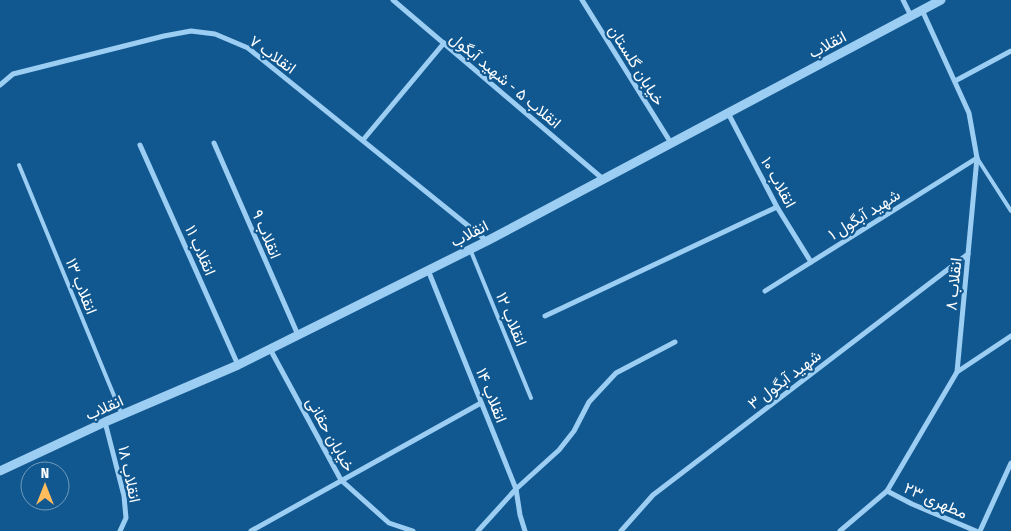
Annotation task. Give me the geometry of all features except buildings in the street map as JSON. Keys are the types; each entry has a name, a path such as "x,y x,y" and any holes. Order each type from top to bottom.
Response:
{"street":[{"name":"انقلاب ۵ - شهید آبگول","path":"393,0 604,179"},
{"name":"خیابان گلستان","path":"582,0 670,143"},
{"path":"903,0 911,16"},
{"name":"انقلاب","path":"0,471 105,422 238,365 298,336 487,241 941,0"},
{"name":"انقلاب ۸","path":"840,531 887,491 957,372 977,158 970,113 922,10"},
{"name":"انقلاب ۷","path":"0,85 13,74 164,36 191,31 215,34 248,48 487,241"},
{"path":"363,140 444,43"},
{"path":"955,81 1011,51"},
{"name":"انقلاب ۱۰","path":"728,113 778,208 811,262"},
{"name":"انقلاب ۹","path":"214,143 298,336"},
{"name":"انقلاب ۱۱","path":"140,145 238,365"},
{"name":"شهید آبگول ۱","path":"765,291 977,158"},
{"path":"545,316 778,208"},
{"name":"شهید آبگول ۳","path":"621,531 654,495 968,254"},
{"name":"انقلاب ۱۴","path":"428,270 516,489 520,515 525,531"},
{"path":"957,372 1011,336"},
{"path":"478,531 516,489 559,450 574,431 589,402 616,373 675,342"},
{"name":"خیابان حقانی","path":"270,349 341,480 389,523 413,531"},
{"path":"251,531 481,402"},
{"name":"انقلاب ۱۸","path":"105,422 124,496 126,518 120,531"},
{"path":"980,531 1011,463"},
{"name":"مطهری ۲۳","path":"887,491 912,504 976,531"}],"lane":[{"path":"977,158 1011,211"},
{"name":"انقلاب ۱۳","path":"19,166 122,415"},
{"name":"انقلاب ۱۲","path":"470,249 531,398"}]}
